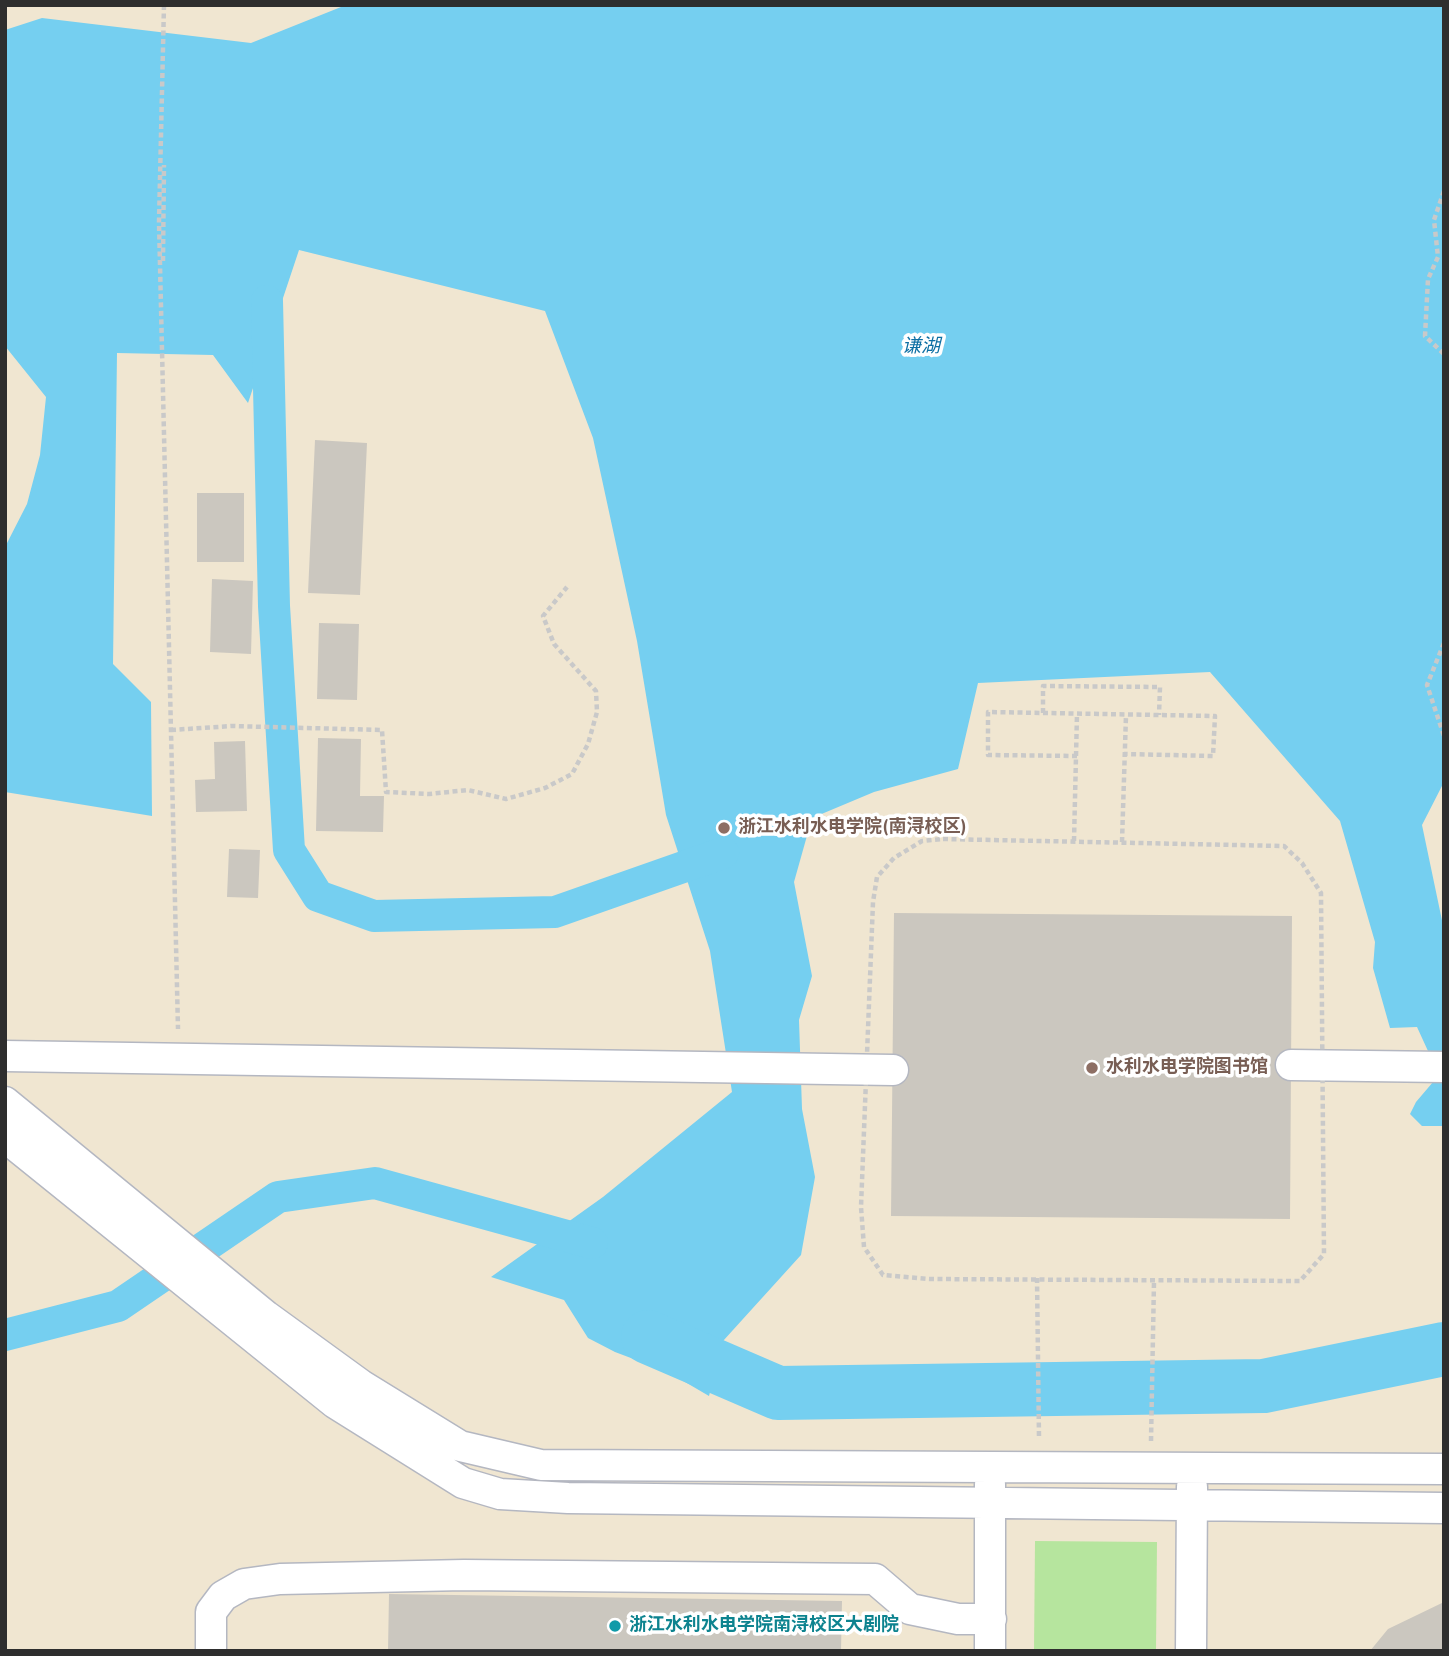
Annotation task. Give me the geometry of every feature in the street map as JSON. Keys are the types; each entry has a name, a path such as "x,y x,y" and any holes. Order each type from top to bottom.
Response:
{"street":[{"path":"5,1056 879,1070"},
{"path":"1291,1065 1444,1067"},
{"path":"5,1102 106,1207 196,1289 460,1446 541,1465 1444,1469"},
{"path":"5,1137 106,1207 261,1327 335,1403 410,1453 463,1483 500,1494 568,1498 1444,1507"},
{"path":"989,1466 990,1651"},
{"path":"1191,1651 1192,1469"},
{"path":"211,1651 211,1612 223,1596 244,1584 280,1578 464,1575 875,1578 910,1609 958,1619 991,1619"}],"path":[{"path":"164,5 159,222 178,1058"},
{"path":"1444,191 1434,220 1438,257 1428,279 1424,336 1444,354"},
{"path":"171,730 232,726 382,730 386,792 429,794 468,790 506,799 545,788 572,774 588,744 597,712 596,691 554,644 544,616 567,587"},
{"path":"1444,643 1427,685 1444,736"},
{"path":"1043,713 1043,686 1160,687 1159,715"},
{"path":"1077,756 988,755 988,712 1215,716 1213,756 1124,754"},
{"path":"1074,841 1077,714"},
{"path":"1122,842 1126,715"},
{"path":"922,841 1074,841 1284,846 1302,863 1321,893 1324,1254 1300,1281 929,1279 883,1275 863,1247 860,1207 879,1070 873,902 877,877 894,858 922,841"},
{"path":"1037,1280 1039,1451"},
{"path":"1151,1453 1154,1282"}],"shaded area":[{"name":"浙江水利水电学院(南浔校区)","path":"5,5 1444,5 1444,1651 5,1651"}],"green space":[{"path":"1035,1541 1157,1542 1156,1651 1034,1651"}],"water":[{"name":"谦湖","path":"346,5 1444,5 1444,782 1422,825 1444,930 1444,1126 1422,1126 1410,1114 1416,1102 1439,1075 1417,1027 1390,1028 1373,968 1375,942 1340,821 1210,672 978,683 958,769 874,792 812,818 794,882 812,976 799,1020 802,1109 815,1177 801,1255 723,1341 709,1396 668,1372 615,1352 588,1338 564,1300 491,1277 603,1197 732,1092 710,951 666,815 637,641 593,438 545,311 299,250 248,403 213,355 117,353 113,664 151,702 152,816 5,792 5,547 27,504 40,455 46,397 5,346 5,30 42,18 251,43"}],"building":[{"path":"315,440 367,443 360,595 308,593"},
{"path":"197,493 244,493 244,562 197,562"},
{"path":"212,579 253,581 251,654 210,652"},
{"path":"319,623 359,624 357,700 317,699"},
{"path":"318,738 361,739 360,796 384,796 383,832 316,831"},
{"path":"245,741 247,811 196,812 195,780 215,779 214,742"},
{"path":"229,849 260,850 258,898 227,897"},
{"name":"水利水电学院图书馆","path":"894,913 1292,916 1290,1219 891,1216"},
{"name":"浙江水利水电学院南浔校区大剧院","path":"389,1594 842,1601 841,1651 388,1651"},
{"path":"1444,1602 1444,1651 1370,1651 1388,1629"}],"waterway":[{"path":"267,301 274,606 289,850 318,896 374,916 555,912 723,853"},
{"path":"5,1335 118,1306 278,1197 375,1183 592,1243"},
{"path":"648,1337 778,1393 1264,1386 1444,1349"}],"place":[{"name":"浙江水利水电学院(南浔校区)","path":"724,828"},
{"name":"水利水电学院图书馆","path":"1092,1068"},
{"name":"浙江水利水电学院南浔校区大剧院","path":"615,1626"}]}
